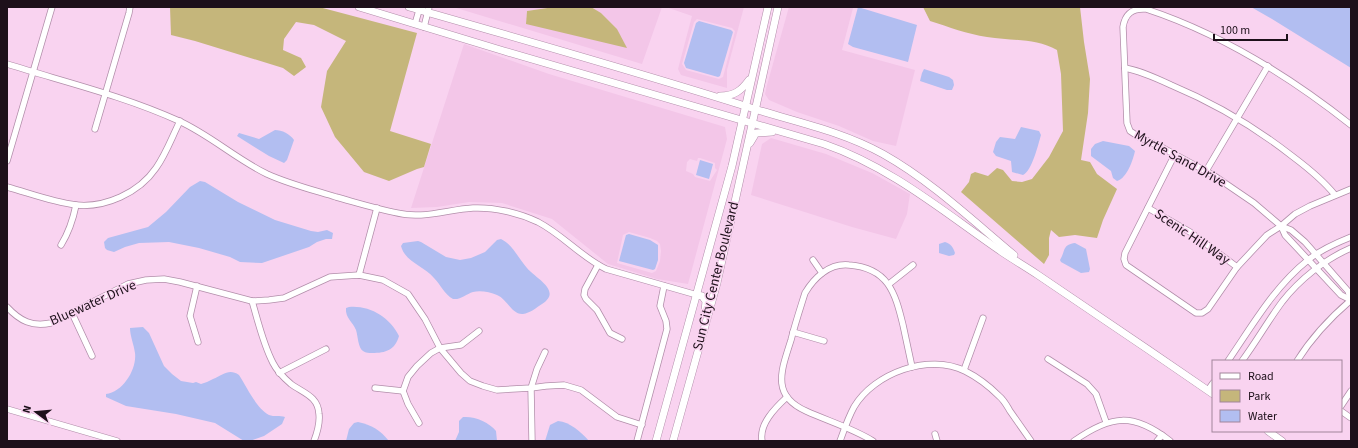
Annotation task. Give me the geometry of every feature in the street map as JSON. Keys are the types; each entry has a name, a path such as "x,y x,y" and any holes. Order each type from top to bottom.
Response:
{"main road":[{"path":"359,7 837,149 875,166 916,191 1003,252 1210,392"},
{"path":"409,7 428,10 817,127 869,147 897,162 933,187 1036,273"},
{"name":"Sun City Center Boulevard","path":"656,441 732,166 744,106 768,7"},
{"name":"Sun City Center Boulevard","path":"673,441 717,283 778,7"},
{"path":"714,96 729,96 736,94 743,88 751,76"},
{"path":"747,148 752,137 756,133 779,132"},
{"path":"690,380 691,363 706,301 702,296 697,295"},
{"path":"1269,432 1282,441"}],"street":[{"path":"7,161 52,7"},
{"path":"95,129 130,7"},
{"path":"415,24 420,8"},
{"name":"Myrtle Sand Drive","path":"1351,125 1321,101 1268,66 1232,46 1196,29 1146,9 1138,8 1132,11 1124,19 1123,27 1127,123 1130,131 1206,171 1254,203 1281,226 1291,230 1305,242 1348,291 1351,300"},
{"path":"424,27 428,10"},
{"path":"7,64 105,93 141,105 180,121 213,139 248,163 268,174 296,185 403,214 421,215 473,208 497,210 516,214 538,222 556,233 598,265 606,269 697,295"},
{"path":"1206,171 1268,66"},
{"path":"1125,68 1135,70 1177,87 1237,118 1279,146 1308,168 1325,183 1335,195"},
{"path":"7,186 56,201 76,205 92,205 108,202 126,194 142,184 156,169 180,121"},
{"path":"1175,154 1125,253 1124,259 1126,266 1196,313 1202,313 1208,309 1237,267 1267,235 1295,214 1351,189"},
{"path":"61,245 69,232 76,205"},
{"path":"359,275 378,208"},
{"name":"Scenic Hill Way","path":"1148,208 1190,232 1237,267"},
{"name":"Myrtle Sand Drive","path":"1281,226 1285,235 1318,268 1341,295 1351,300"},
{"path":"1229,360 1266,304 1293,273 1309,259 1334,244 1351,237"},
{"path":"1243,360 1282,302 1304,279 1340,253 1351,248"},
{"path":"813,260 822,273"},
{"path":"598,265 585,289 586,299 597,310 610,333 622,339"},
{"path":"873,441 846,427 794,405 787,397 782,386 781,372 805,293 812,282 822,273 844,265 858,266 875,272 889,284 897,301 912,367"},
{"path":"889,284 913,265"},
{"name":"Bluewater Drive","path":"7,307 18,318 30,324 41,325 51,323 128,284 146,280 164,279 180,282 252,301 284,298 330,277 359,275 383,280 408,294 425,319 440,348 461,373 470,380 497,390 564,385 580,390 617,418 642,425"},
{"path":"197,286 190,316 198,342"},
{"path":"637,441 667,329 666,321 660,306 664,286"},
{"path":"1298,360 1319,330 1332,316 1351,300"},
{"path":"252,301 273,363 291,384 307,393 316,401 320,414 318,430 314,441"},
{"path":"72,313 92,356"},
{"path":"964,370 983,318"},
{"path":"419,423 403,392 408,377 431,353 440,348 461,345 479,331"},
{"path":"793,332 824,341"},
{"path":"280,373 326,349"},
{"path":"532,441 531,388 537,369 545,352"},
{"path":"1048,359 1088,384 1096,394 1106,422"},
{"path":"840,441 854,407 870,389 890,374 912,367 944,365 964,370 982,381 1001,397 1031,441"},
{"path":"376,388 403,392"},
{"path":"1342,404 1351,391"},
{"path":"762,441 761,435 767,418 787,397"},
{"path":"7,409 117,441"},
{"path":"1342,412 1351,418"},
{"path":"1074,441 1091,429 1106,422 1120,420 1149,426 1170,441"},
{"path":"936,434 937,441"},
{"path":"1157,441 1162,435"}],"shaded area":[{"path":"453,7 554,7 527,11 526,24 617,29 601,13 591,7 662,7 642,64"},
{"path":"666,7 744,7 727,70 727,88 681,75 678,69 692,16","holes":["697,19 732,28 735,31 723,77 719,79 686,70 682,64 694,22"]},
{"path":"789,7 853,8 842,50 915,70 896,146 873,141 839,126 797,112 769,100 765,94"},
{"path":"464,44 549,74 725,127 727,139 688,284 657,279 608,264 552,219 502,203 469,202 437,207 411,208","holes":["698,158 715,163 715,168 717,170 710,181 695,177 693,174 686,171 687,162 690,159 697,161","629,232 650,238 660,244 660,261 656,271 652,273 617,263 623,235"]},
{"path":"771,138 826,154 872,173 910,194 907,214 896,239 852,227 751,195 762,144"}],"green space":[{"path":"170,7 319,7 417,33 390,131 431,144 424,167 389,181 364,172 335,137 321,107 327,71 346,41 314,25 296,22 284,39 283,50 301,58 306,67 294,76 283,68 171,35"},
{"path":"554,7 591,7 601,13 617,29 627,48 526,24 527,11"},
{"path":"923,7 1080,7 1090,79 1088,113 1081,160 1090,162 1097,174 1117,189 1103,220 1097,238 1075,235 1059,237 1051,230 1049,238 1049,255 1044,264 961,192 969,182 971,174 975,172 988,176 997,168 1003,170 1012,181 1022,182 1032,179 1049,157 1063,131 1061,74 1057,50 1040,43 987,37 951,28 930,21"}],"water":[{"path":"858,7 917,25 908,62 853,47 848,44"},
{"path":"1251,7 1351,7 1351,68 1272,19"},
{"path":"699,21 731,30 733,32 720,76 718,77 686,68 684,63 696,23"},
{"path":"924,69 949,77 953,80 954,85 952,90 947,90 920,81"},
{"path":"1021,127 1039,131 1041,135 1032,163 1023,175 1012,172 1011,161 996,156 993,152 996,142 1000,137 1015,139"},
{"path":"275,130 286,133 294,140 287,160 284,163 269,156 237,136 239,133 259,139"},
{"path":"1103,141 1129,146 1135,151 1127,173 1117,181 1113,178 1111,171 1091,156 1091,149 1095,144"},
{"path":"700,160 713,164 709,179 696,175"},
{"path":"200,181 205,182 238,202 275,220 311,231 318,232 327,230 333,233 332,239 317,242 309,247 262,263 240,262 230,257 199,248 169,242 139,243 114,252 105,248 104,242 108,238 148,227 166,212 190,187"},
{"path":"629,234 650,240 658,245 658,260 655,269 653,270 619,261 626,235"},
{"path":"501,239 509,245 527,268 549,290 550,294 548,299 528,313 519,314 501,297 485,292 473,292 461,298 453,299 447,295 430,274 406,256 401,246 403,243 418,241 446,257 460,260 471,258 485,252 497,240"},
{"path":"945,242 953,247 955,253 954,255 949,256 939,253 939,244"},
{"path":"1075,243 1086,249 1090,269 1089,272 1081,273 1060,260 1065,248 1068,245"},
{"path":"349,307 371,310 384,318 395,329 399,336 395,345 389,350 377,353 363,351 359,345 355,327 347,315 346,308"},
{"path":"143,327 149,333 164,366 181,381 196,382 201,384 229,372 235,373 239,375 252,397 264,412 271,416 285,417 282,424 264,436 250,441 244,441 215,423 176,414 126,406 106,397 106,394 118,389 128,379 134,366 135,359 130,328"},
{"path":"463,417 486,422 496,431 497,441 455,441 459,432 459,421"},
{"path":"558,421 571,425 589,441 545,441 550,425"},
{"path":"358,422 375,428 389,441 346,441 349,429 354,423"}]}
